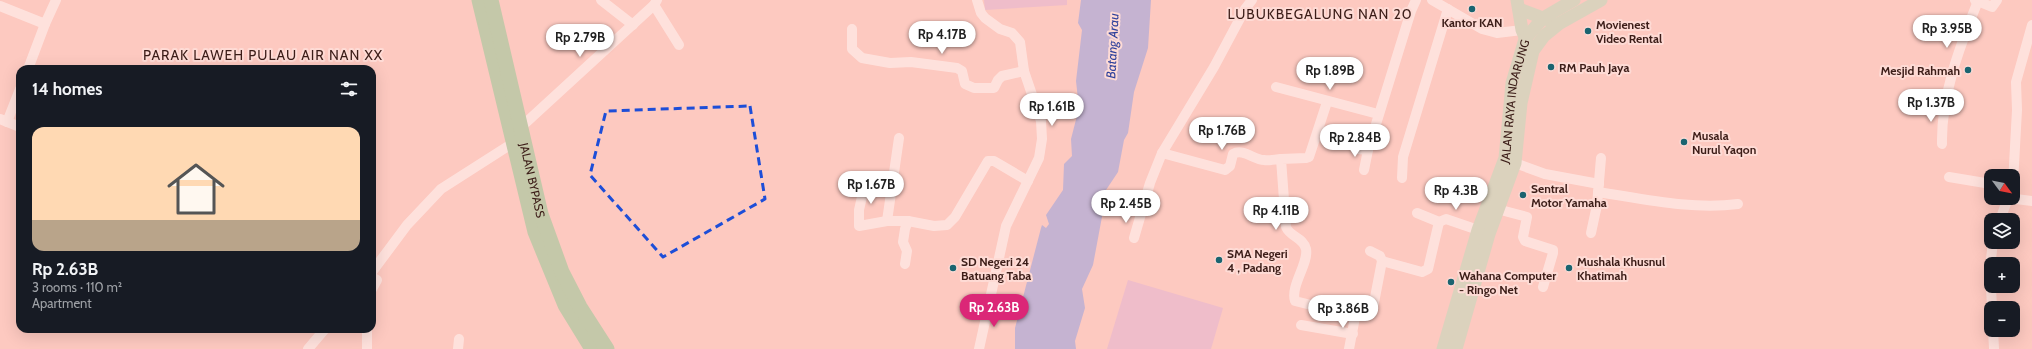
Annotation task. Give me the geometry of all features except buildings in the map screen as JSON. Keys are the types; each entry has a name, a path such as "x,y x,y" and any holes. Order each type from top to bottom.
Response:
{"highway":[{"name":"JALAN BYPASS","path":"479,0 512,143 535,232 553,279 565,305 592,349"},
{"name":"JALAN BYPASS","path":"491,0 541,214 562,272 580,307 607,349"}],"main road":[{"name":"JALAN RAYA INDARUNG","path":"1443,349 1457,322 1505,158 1512,83 1523,35 1543,18 1574,0"},
{"name":"JALAN RAYA INDARUNG","path":"1484,232 1497,209 1515,163 1521,103 1533,51 1544,36 1560,23 1601,0"},
{"path":"1518,4 1543,18 1560,23"},
{"path":"1518,4 1523,35 1533,51"},
{"name":"JALAN RAYA INDARUNG","path":"1456,349 1457,322"}],"street":[{"path":"30,65 56,0"},
{"path":"601,0 633,24"},
{"path":"977,0 981,13 985,18 1000,29 1012,33 1020,42 1024,71 1041,121 1042,139 1039,158 1006,226 979,349"},
{"path":"1134,238 1150,183 1162,153 1214,67 1245,9 1252,0"},
{"path":"1364,170 1363,150 1378,114 1411,11 1416,0"},
{"path":"1432,0 1482,29 1497,33 1523,35"},
{"path":"1942,144 1942,122 1958,51 1977,1 1992,7 1997,0"},
{"path":"520,128 655,3 679,45"},
{"path":"0,6 45,24"},
{"path":"1402,178 1403,157 1448,9"},
{"path":"852,29 852,49 862,58 890,63 911,62 957,68 962,71 965,84 974,88 994,88 1002,76 1024,71"},
{"path":"2014,169 2017,110 2016,82 2031,31"},
{"path":"1276,87 1327,102 1378,114"},
{"path":"16,97 4,121 16,126"},
{"path":"1162,153 1225,170 1230,166 1233,154 1235,152 1240,152 1263,160 1309,157 1327,102"},
{"path":"887,221 899,138"},
{"path":"376,267 407,225 433,196 441,189 512,143"},
{"path":"1591,233 1601,158"},
{"path":"1281,159 1286,227 1288,232 1300,239 1306,247 1307,252 1294,299 1296,302 1331,310 1369,314 1374,310 1382,260"},
{"path":"866,179 859,210 859,226 887,221 908,221 934,226 947,225 955,217 988,161 994,161 1028,181"},
{"path":"1515,163 1546,174 1598,188 1664,202 1714,207 1738,204"},
{"path":"1950,177 1984,183"},
{"path":"2020,200 2032,201"},
{"path":"1497,209 1526,216 1523,237 1525,241 1553,250 1543,287"},
{"path":"1417,213 1439,222 1446,219 1484,232"},
{"path":"905,264 907,251 902,242 908,221"},
{"path":"1370,251 1380,256 1382,260 1400,266 1425,271 1429,266 1439,222"},
{"path":"1992,301 1990,267 1993,249"},
{"path":"1350,349 1354,334 1356,312"},
{"path":"1301,325 1354,334"},
{"path":"308,349 322,333"},
{"path":"367,333 367,349"},
{"path":"1993,337 1994,349"}],"highlighted area":[{"path":"750,106 765,199 663,257 590,175 606,111"}],"shaded area":[{"path":"984,0 1067,0 1067,5 985,10"},
{"path":"1128,280 1223,308 1211,349 1107,349"}],"water":[{"name":"Batang Arau","path":"1081,0 1151,0 1148,48 1134,92 1128,133 1124,140 1118,172 1104,193 1104,206 1093,265 1082,289 1085,308 1075,341 1076,349 1015,349 1015,328 1041,228 1042,225 1046,228 1049,224 1046,215 1063,190 1064,164 1072,156 1071,139 1079,108 1076,81 1082,30 1078,23"}],"place":[{"name":"Kantor KAN","path":"1472,9"},
{"name":"Movienest Video Rental","path":"1588,31"},
{"name":"RM Pauh Jaya","path":"1551,67"},
{"name":"Mesjid Rahmah","path":"1968,70"},
{"name":"Musala Nurul Yaqon","path":"1684,142"},
{"name":"Sentral Motor Yamaha","path":"1523,195"},
{"name":"SMA Negeri 4 , Padang","path":"1219,260"},
{"name":"SD Negeri 24 Batuang Taba","path":"953,268"},
{"name":"Mushala Khusnul Khatimah","path":"1569,268"},
{"name":"Wahana Computer - Ringo Net","path":"1451,282"}],"district":[{"name":"LUBUKBEGALUNG NAN 20","path":"1320,14"},
{"name":"PARAK LAWEH PULAU AIR NAN XX","path":"263,55"}]}
